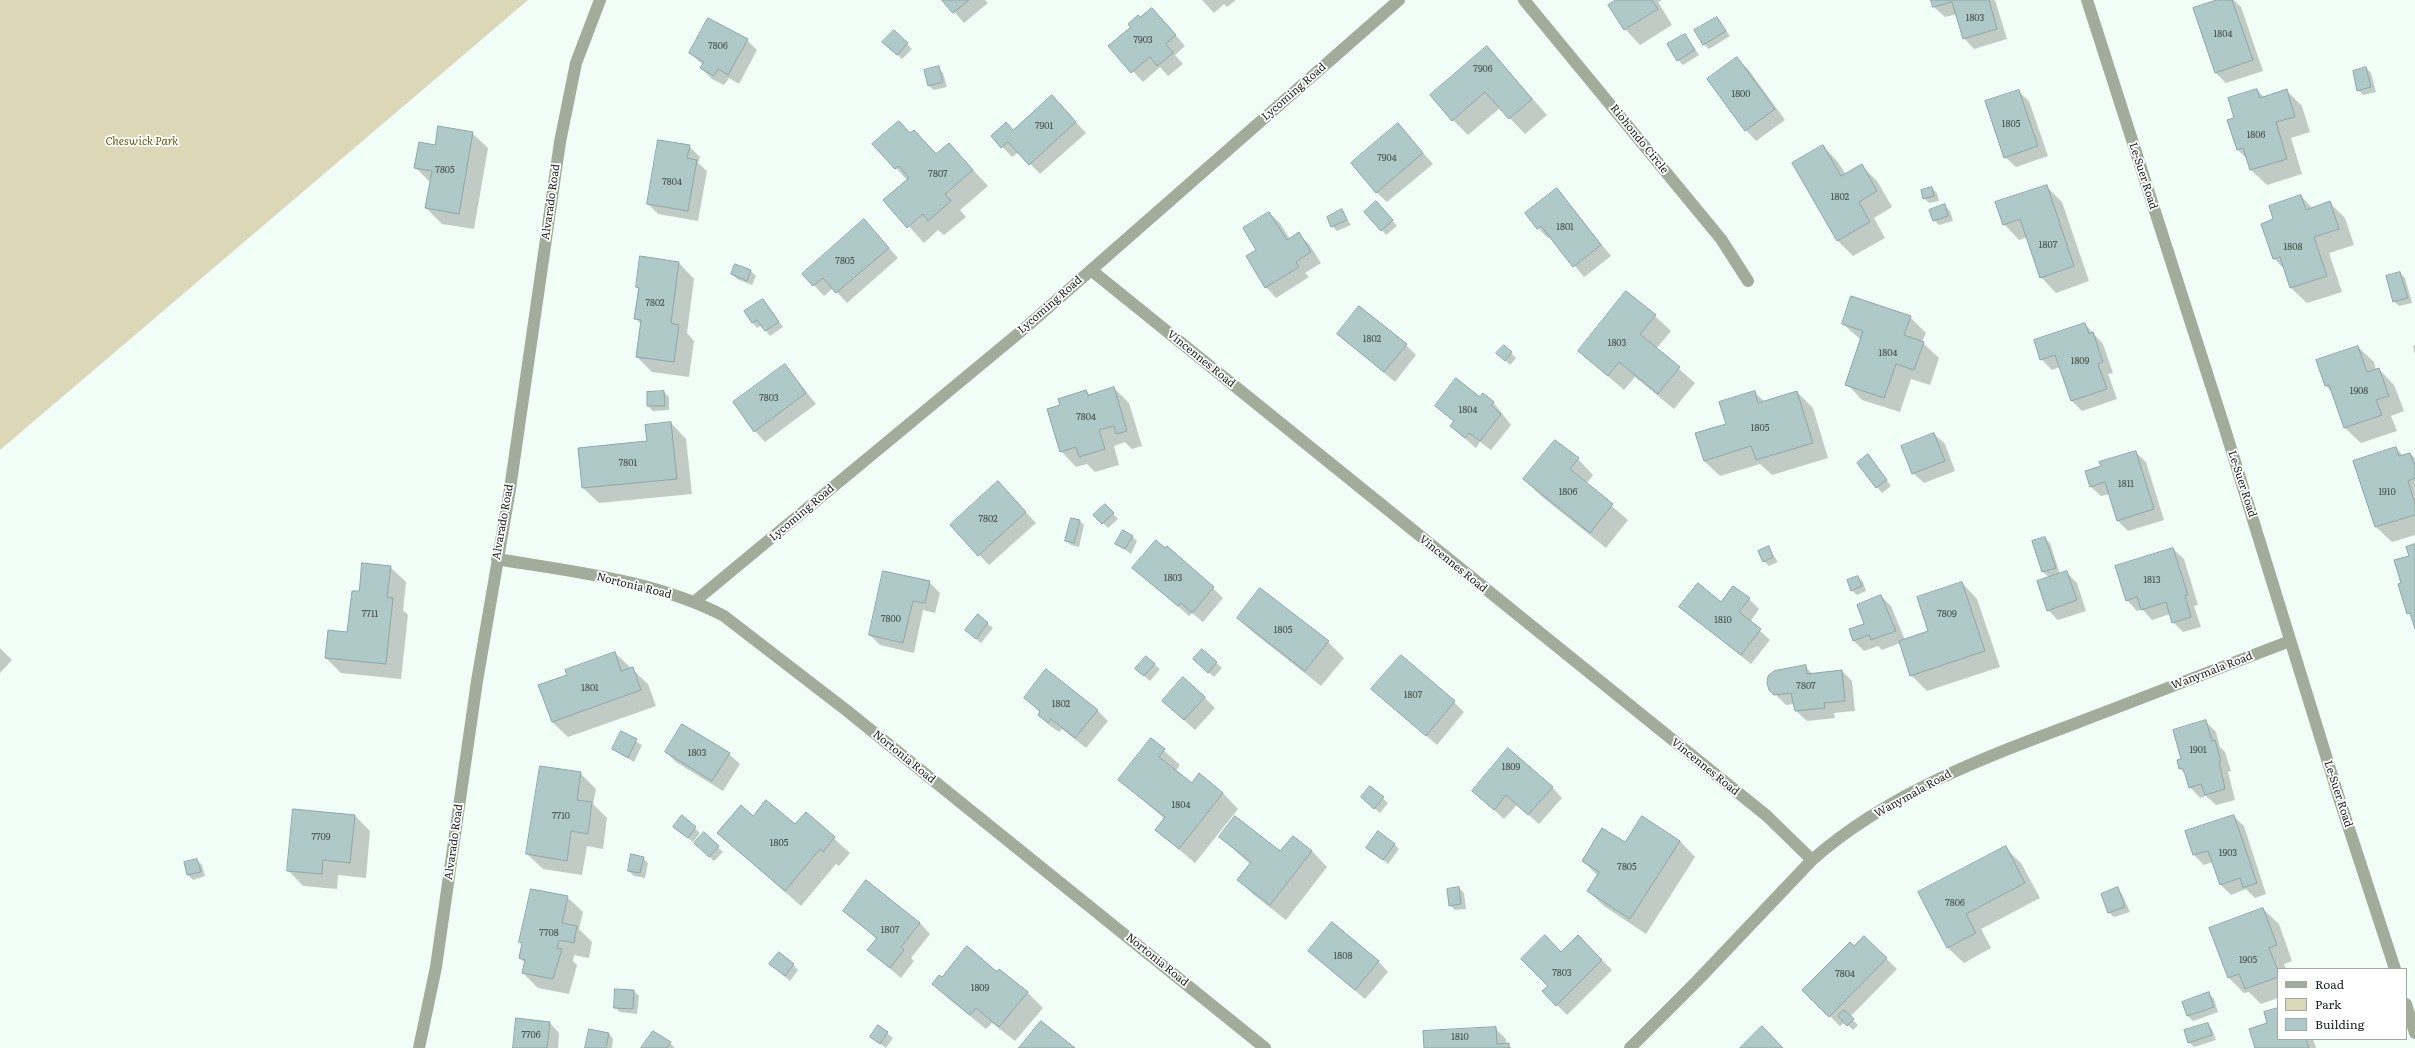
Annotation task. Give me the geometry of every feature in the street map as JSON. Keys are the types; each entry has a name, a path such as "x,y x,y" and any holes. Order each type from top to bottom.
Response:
{"street":[{"name":"Alvarado Road","path":"419,1048 436,967 475,695 511,481 560,142 576,63 600,0"},
{"name":"Lycoming Road","path":"694,602 1025,328 1400,0"},
{"name":"Riohondo Circle","path":"1524,0 1721,239 1748,282"},
{"name":"Le-Suer Road","path":"2087,0 2224,426 2290,641 2395,968"},
{"name":"Vincennes Road","path":"1092,270 1760,811 1812,860"},
{"name":"Nortonia Road","path":"497,559 618,580 694,602 724,616 846,710 1265,1048"},
{"name":"Wanymala Road","path":"1630,1048 1697,981 1812,860 1828,846 1884,808 1934,780 2013,746 2290,641"},
{"path":"2407,1007 2415,1033"}],"green space":[{"name":"Cheswick Park","path":"0,0 528,0 0,450"}],"building":[{"path":"942,0 969,0 953,13"},
{"path":"1616,0 1652,0 1658,9 1624,30 1608,5"},
{"path":"1931,0 1989,0 1997,29 1963,39 1952,2 1933,7"},
{"path":"2217,0 2232,0 2253,60 2215,73 2193,8"},
{"path":"1152,8 1176,35 1166,44 1173,53 1157,66 1150,57 1131,73 1108,46 1131,27 1128,24 1138,15 1140,17"},
{"path":"1717,17 1726,31 1703,45 1694,30"},
{"path":"708,18 748,39 728,75 718,69 714,76 700,68 704,62 689,53"},
{"path":"894,30 908,43 897,55 882,42"},
{"path":"1685,34 1695,50 1677,61 1667,44"},
{"path":"1487,46 1532,99 1509,119 1485,92 1452,121 1430,95"},
{"path":"1737,57 1775,109 1745,131 1707,79"},
{"path":"939,66 943,82 928,86 924,70"},
{"path":"2366,67 2371,87 2357,91 2353,71"},
{"path":"2257,89 2260,98 2287,89 2295,117 2276,122 2287,159 2250,170 2243,148 2237,150 2227,120 2234,118 2228,98"},
{"path":"2019,90 2038,146 2004,158 1985,101"},
{"path":"1052,95 1076,122 1029,165 1008,142 1001,148 991,136 1006,122 1013,130"},
{"path":"899,121 910,133 914,130 936,154 949,143 973,170 945,194 951,201 928,221 923,214 907,228 883,200 909,178 899,166 895,169 872,144"},
{"path":"1398,123 1423,153 1376,193 1351,163"},
{"path":"438,126 473,132 459,214 425,208 432,171 414,168 419,142 435,145"},
{"path":"658,140 690,145 687,158 697,160 688,211 647,204"},
{"path":"1823,145 1841,176 1862,164 1877,191 1859,202 1870,222 1837,241 1792,163"},
{"path":"2047,185 2074,266 2040,278 2020,219 2003,225 1995,202"},
{"path":"1932,187 1934,196 1923,199 1921,190"},
{"path":"1557,188 1601,245 1573,267 1541,226 1537,229 1525,213"},
{"path":"2301,195 2306,210 2330,201 2339,229 2314,237 2327,276 2290,288 2280,257 2273,259 2261,224 2273,219 2269,206"},
{"path":"1376,201 1393,220 1381,231 1364,212"},
{"path":"1945,204 1948,216 1933,221 1929,210"},
{"path":"1342,209 1347,220 1331,227 1327,217"},
{"path":"1269,212 1287,240 1299,232 1311,252 1296,262 1299,267 1265,288 1246,256 1256,250 1243,228"},
{"path":"864,219 889,248 836,293 823,278 813,286 802,274"},
{"path":"640,256 679,262 671,323 679,325 674,362 636,357 641,320 634,319 639,288 636,287"},
{"path":"735,264 751,270 747,281 731,274"},
{"path":"2400,272 2408,298 2393,302 2386,276"},
{"path":"1626,291 1656,315 1640,334 1680,367 1658,394 1619,362 1608,376 1578,351"},
{"path":"1851,296 1911,316 1904,335 1924,342 1914,370 1896,364 1884,398 1845,385 1863,331 1842,324"},
{"path":"763,299 779,322 765,331 757,320 752,323 744,311"},
{"path":"1359,306 1407,344 1384,372 1337,334"},
{"path":"2085,323 2089,334 2093,332 2103,362 2098,364 2107,389 2071,401 2055,355 2040,360 2034,340"},
{"path":"1504,345 1512,352 1505,361 1496,353"},
{"path":"2358,346 2367,372 2379,368 2389,396 2376,400 2382,415 2344,428 2329,385 2325,386 2316,360"},
{"path":"785,364 806,393 754,432 733,402"},
{"path":"1456,378 1480,397 1483,393 1494,402 1491,405 1501,414 1480,441 1469,433 1465,438 1450,426 1454,421 1435,406"},
{"path":"1114,387 1127,431 1116,434 1114,426 1099,430 1105,449 1079,457 1076,447 1060,452 1047,409 1060,405 1058,399 1086,390 1088,395"},
{"path":"664,391 665,406 647,406 647,392"},
{"path":"1755,391 1758,403 1797,391 1813,443 1756,460 1751,446 1704,461 1695,433 1726,424 1719,402"},
{"path":"671,422 677,479 582,488 578,448 647,441 645,425"},
{"path":"1934,433 1945,461 1912,474 1901,446"},
{"path":"1555,440 1579,458 1570,469 1613,504 1590,533 1523,479"},
{"path":"2396,447 2399,456 2410,453 2415,466 2415,478 2408,481 2415,504 2415,515 2375,527 2353,461"},
{"path":"2136,451 2154,509 2117,521 2105,482 2090,487 2085,471 2101,466 2099,462"},
{"path":"1868,454 1887,480 1876,488 1857,463"},
{"path":"998,481 1026,512 978,556 950,525"},
{"path":"1105,504 1114,513 1102,524 1093,515"},
{"path":"1071,518 1080,520 1074,543 1065,541"},
{"path":"1123,530 1133,536 1125,549 1115,544"},
{"path":"2045,537 2056,568 2042,572 2032,541"},
{"path":"1156,540 1165,548 1167,546 1214,587 1192,613 1181,603 1178,606 1132,568"},
{"path":"2415,544 2415,629 2410,613 2407,614 2398,584 2401,583 2394,560 2409,556 2406,547"},
{"path":"1769,546 1773,557 1763,562 1758,551"},
{"path":"2173,548 2188,595 2185,595 2191,617 2172,623 2166,602 2141,610 2137,597 2126,601 2115,566"},
{"path":"362,563 391,566 387,597 393,598 386,664 325,658 328,630 347,632 352,591 359,591"},
{"path":"883,571 930,581 925,603 913,601 903,643 869,635"},
{"path":"2067,571 2077,600 2047,611 2037,581"},
{"path":"1858,576 1862,586 1851,591 1847,580"},
{"path":"1962,582 1985,651 1910,676 1899,641 1928,631 1917,597"},
{"path":"1698,583 1721,602 1733,586 1750,598 1739,612 1761,629 1741,655 1679,607"},
{"path":"1260,588 1329,641 1305,671 1237,618"},
{"path":"1881,595 1896,631 1871,640 1869,635 1853,641 1849,629 1864,624 1857,605"},
{"path":"978,614 988,623 976,639 965,630"},
{"path":"1202,649 1217,662 1208,673 1193,659"},
{"path":"615,652 621,671 633,667 641,690 552,722 538,685 567,675 565,670"},
{"path":"1401,655 1455,701 1426,736 1371,689"},
{"path":"1146,656 1155,664 1144,676 1135,669"},
{"path":"1806,665 1807,674 1842,670 1845,701 1824,703 1825,708 1795,711 1791,693 1774,695 1769,690 1767,683 1768,676 1774,671"},
{"path":"1046,669 1098,710 1075,738 1051,719 1048,723 1038,715 1040,711 1024,698"},
{"path":"1183,677 1205,697 1184,720 1162,701"},
{"path":"2206,720 2212,741 2215,740 2221,761 2219,762 2225,789 2205,795 2201,784 2189,788 2182,768 2179,769 2177,760 2181,759 2173,730"},
{"path":"682,724 730,753 712,781 665,752"},
{"path":"621,731 637,739 628,758 612,749"},
{"path":"1151,738 1165,749 1159,757 1192,783 1199,773 1223,793 1179,849 1155,830 1165,817 1118,780"},
{"path":"1508,748 1553,787 1528,815 1506,795 1494,810 1472,791"},
{"path":"540,766 581,772 577,800 592,802 588,834 571,831 567,861 526,854"},
{"path":"1370,786 1384,797 1374,809 1361,797"},
{"path":"766,800 795,824 806,812 835,837 823,852 820,849 785,891 717,833 741,805 753,816"},
{"path":"293,809 355,815 350,863 323,860 322,874 287,871"},
{"path":"682,815 696,827 688,838 673,827"},
{"path":"2234,815 2257,883 2243,888 2240,878 2220,885 2208,851 2193,855 2185,831"},
{"path":"1235,816 1280,851 1293,836 1312,851 1270,905 1237,880 1251,862 1219,837"},
{"path":"1642,816 1680,841 1630,919 1587,891 1599,872 1582,861 1602,828 1625,842"},
{"path":"1378,831 1395,844 1383,860 1366,848"},
{"path":"704,832 719,846 709,857 694,843"},
{"path":"2006,846 2025,883 1966,914 1976,933 1947,948 1918,892"},
{"path":"631,854 644,857 640,873 628,871"},
{"path":"197,859 201,872 187,875 184,862"},
{"path":"866,880 920,923 901,947 904,950 890,968 867,950 877,938 843,911"},
{"path":"1459,887 1461,904 1449,906 1447,889"},
{"path":"2118,887 2125,907 2108,913 2101,894"},
{"path":"531,889 568,896 562,923 577,926 574,943 559,940 557,948 562,949 553,979 522,973 525,960 519,958 522,943 519,942"},
{"path":"2263,908 2277,945 2269,948 2277,968 2277,977 2245,989 2239,974 2228,978 2209,928"},
{"path":"1332,922 1379,961 1355,990 1308,951"},
{"path":"1545,935 1561,952 1578,935 1602,960 1556,1006 1542,991 1548,986 1521,959"},
{"path":"1864,936 1887,958 1829,1017 1802,990 1850,942 1854,946"},
{"path":"967,946 997,972 999,969 1028,992 999,1027 976,1008 970,1015 932,984 939,975 942,977"},
{"path":"779,952 794,964 785,976 769,964"},
{"path":"615,989 634,990 633,1009 614,1008"},
{"path":"2209,992 2214,1007 2187,1016 2182,1002"},
{"path":"2277,1008 2277,1040 2306,1040 2309,1048 2255,1048 2249,1029 2267,1023 2264,1012"},
{"path":"1844,1010 1854,1019 1847,1026 1838,1016"},
{"path":"516,1018 550,1022 547,1048 513,1048"},
{"path":"1041,1021 1075,1048 1019,1048"},
{"path":"2208,1023 2212,1035 2188,1043 2184,1030"},
{"path":"878,1025 888,1032 880,1044 870,1037"},
{"path":"1762,1026 1783,1048 1740,1048"},
{"path":"1496,1027 1497,1044 1509,1043 1509,1048 1424,1048 1423,1031"},
{"path":"589,1029 609,1033 606,1048 585,1048"},
{"path":"653,1031 671,1042 667,1048 641,1048"}]}
